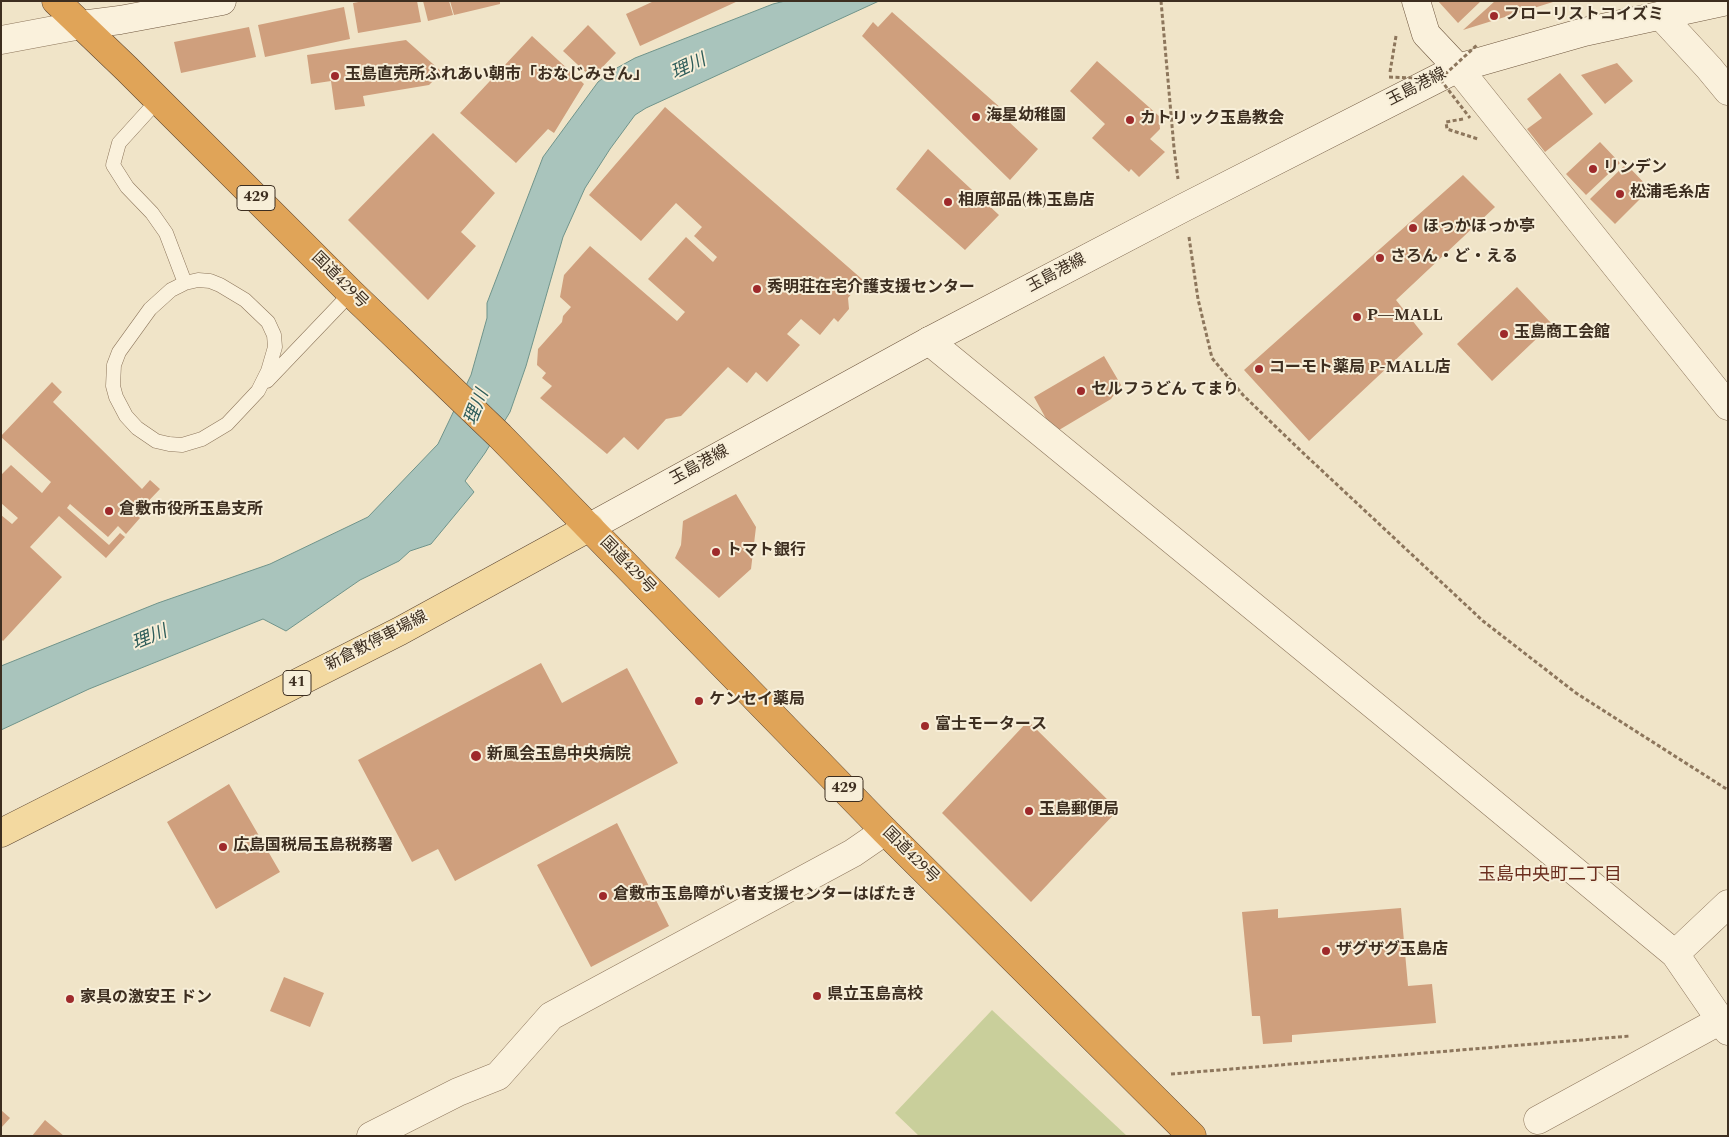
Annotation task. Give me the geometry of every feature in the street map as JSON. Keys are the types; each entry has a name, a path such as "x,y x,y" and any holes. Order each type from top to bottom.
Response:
{"highway":[{"name":"国道429号","path":"56,1 351,293 500,436 885,831 1192,1136"}],"main road":[{"name":"新倉敷停車場線","path":"1,834 400,631 590,527"}],"street":[{"path":"1,40 222,1"},
{"name":"玉島港線","path":"590,527 929,342 1182,208 1449,73 1426,34 1416,1"},
{"path":"1728,1 1584,32 1449,73 1728,406"},
{"path":"1661,16 1728,91"},
{"path":"929,342 1404,728 1675,954 1724,1026 1538,1120"},
{"path":"371,1136 458,1092 498,1076 551,1016 853,853 885,831"},
{"path":"1675,954 1728,904"}],"lane":[{"path":"158,100 119,143 113,164 127,187 152,213 166,233 185,282"},
{"path":"258,391 268,371 276,347 268,322 245,300 210,281 185,282 172,290 150,309 119,352 113,370 113,386 116,397 126,416 137,428 156,441 169,444 182,445 202,439 227,424 351,293"}],"path":[{"path":"1161,1 1174,148 1182,208 1190,239 1198,299 1212,358 1243,395 1483,621 1576,693 1728,790"},
{"path":"1397,34 1389,77 1449,73 1477,45"},
{"path":"1449,73 1470,118 1446,122 1447,129 1480,139"},
{"path":"1133,1078 1631,1036"}],"green space":[{"path":"992,1010 1127,1136 919,1136 895,1113"}],"water":[{"name":"理川","path":"785,1 879,1 646,108 635,115 585,188 563,237 526,366 510,412 465,481 474,492 431,544 410,551 399,561 360,580 286,631 263,619 89,689 1,730 1,666 158,603 270,564 368,517 438,444 471,375 487,318 487,303 543,157 598,82 615,69 635,58"}],"building":[{"path":"364,1 417,1 421,22 358,33 353,3"},
{"path":"423,1 449,1 453,15 428,21"},
{"path":"450,1 500,1 500,4 454,15"},
{"path":"654,1 738,1 640,46 626,14"},
{"path":"1438,1 1481,1 1458,23"},
{"name":"フローリストコイズミ","path":"1495,1 1553,1 1553,2 1463,30"},
{"path":"344,7 350,39 265,57 258,25"},
{"path":"892,12 1011,117 1008,121 1038,149 1010,180 862,36 873,22 878,27"},
{"path":"588,25 616,53 592,78 563,51"},
{"path":"249,27 256,57 181,73 174,42"},
{"path":"532,36 584,84 554,133 548,129 516,163 460,113"},
{"path":"406,40 442,72 429,85 363,96 365,106 335,110 331,81 311,84 307,55"},
{"name":"カトリック玉島教会","path":"1097,61 1159,116 1160,129 1150,139 1165,152 1139,177 1131,169 1129,172 1092,138 1105,124 1070,91"},
{"path":"1617,63 1633,81 1605,104 1581,75"},
{"path":"1560,73 1593,114 1545,152 1527,129 1542,118 1527,99"},
{"name":"秀明荘在宅介護支援センター","path":"665,107 863,280 848,298 849,309 838,322 834,318 820,335 801,319 787,334 800,345 767,382 756,372 747,383 728,367 681,416 666,419 638,450 624,437 607,454 540,398 552,386 542,378 546,373 537,365 538,349 562,322 563,316 571,307 560,297 564,275 590,246 677,321 685,312 648,279 686,237 713,262 717,257 694,236 702,227 676,203 641,241 589,195"},
{"path":"433,133 495,193 461,232 476,246 428,300 348,220"},
{"name":"リンデン","path":"1600,142 1620,163 1586,195 1566,174"},
{"name":"相原部品(株)玉島店","path":"928,149 999,215 965,250 896,189"},
{"name":"松浦毛糸店","path":"1626,164 1650,189 1615,224 1590,199"},
{"name":"P―MALL","path":"1463,175 1495,207 1396,300 1423,334 1309,441 1244,370"},
{"name":"玉島商工会館","path":"1517,287 1552,324 1492,381 1457,344"},
{"name":"セルフうどん てまり","path":"1104,356 1121,385 1111,399 1054,433 1034,397"},
{"name":"倉敷市役所玉島支所","path":"52,382 62,392 53,402 142,489 150,480 160,489 136,514 140,518 126,534 118,526 108,537 70,504 67,508 109,545 120,533 125,537 106,558 59,516 30,547 62,577 3,641 1,639 1,515 12,524 18,518 1,503 1,475 11,465 42,493 51,482 1,436"},
{"name":"トマト銀行","path":"736,494 756,527 751,569 719,598 675,558 681,545 683,521"},
{"name":"新風会玉島中央病院","path":"541,663 562,703 627,668 678,763 455,881 438,849 412,862 358,760"},
{"path":"1028,721 1118,810 1031,902 942,813"},
{"name":"広島国税局玉島税務署","path":"229,784 280,872 216,909 167,822"},
{"name":"倉敷市玉島障がい者支援センターはばたき","path":"617,823 669,926 591,967 537,865"},
{"name":"ザグザグ玉島店","path":"1401,908 1408,986 1432,984 1436,1023 1292,1035 1292,1042 1263,1044 1260,1016 1252,1016 1242,912 1278,909 1278,918"},
{"path":"284,977 324,993 310,1027 270,1011"},
{"path":"1,1110 10,1118 1,1128"},
{"path":"45,1120 64,1136 32,1136"}],"place":[{"name":"フローリストコイズミ","path":"1494,16"},
{"name":"玉島直売所ふれあい朝市「おなじみさん」","path":"335,76"},
{"name":"海星幼稚園","path":"976,117"},
{"name":"カトリック玉島教会","path":"1130,120"},
{"name":"リンデン","path":"1593,169"},
{"name":"松浦毛糸店","path":"1620,194"},
{"name":"相原部品(株)玉島店","path":"948,202"},
{"name":"ほっかほっか亭","path":"1413,228"},
{"name":"さろん・ど・える","path":"1380,258"},
{"name":"秀明荘在宅介護支援センター","path":"757,289"},
{"name":"P―MALL","path":"1357,317"},
{"name":"玉島商工会館","path":"1504,334"},
{"name":"コーモト薬局 P-MALL店","path":"1259,369"},
{"name":"セルフうどん てまり","path":"1081,391"},
{"name":"倉敷市役所玉島支所","path":"109,511"},
{"name":"トマト銀行","path":"716,552"},
{"name":"ケンセイ薬局","path":"699,701"},
{"name":"富士モータース","path":"925,726"},
{"name":"新風会玉島中央病院","path":"476,756"},
{"name":"玉島郵便局","path":"1029,811"},
{"name":"広島国税局玉島税務署","path":"223,847"},
{"name":"倉敷市玉島障がい者支援センターはばたき","path":"603,896"},
{"name":"ザグザグ玉島店","path":"1326,951"},
{"name":"県立玉島高校","path":"817,996"},
{"name":"家具の激安王 ドン","path":"70,999"}],"district":[{"name":"玉島中央町二丁目","path":"1550,876"}]}
